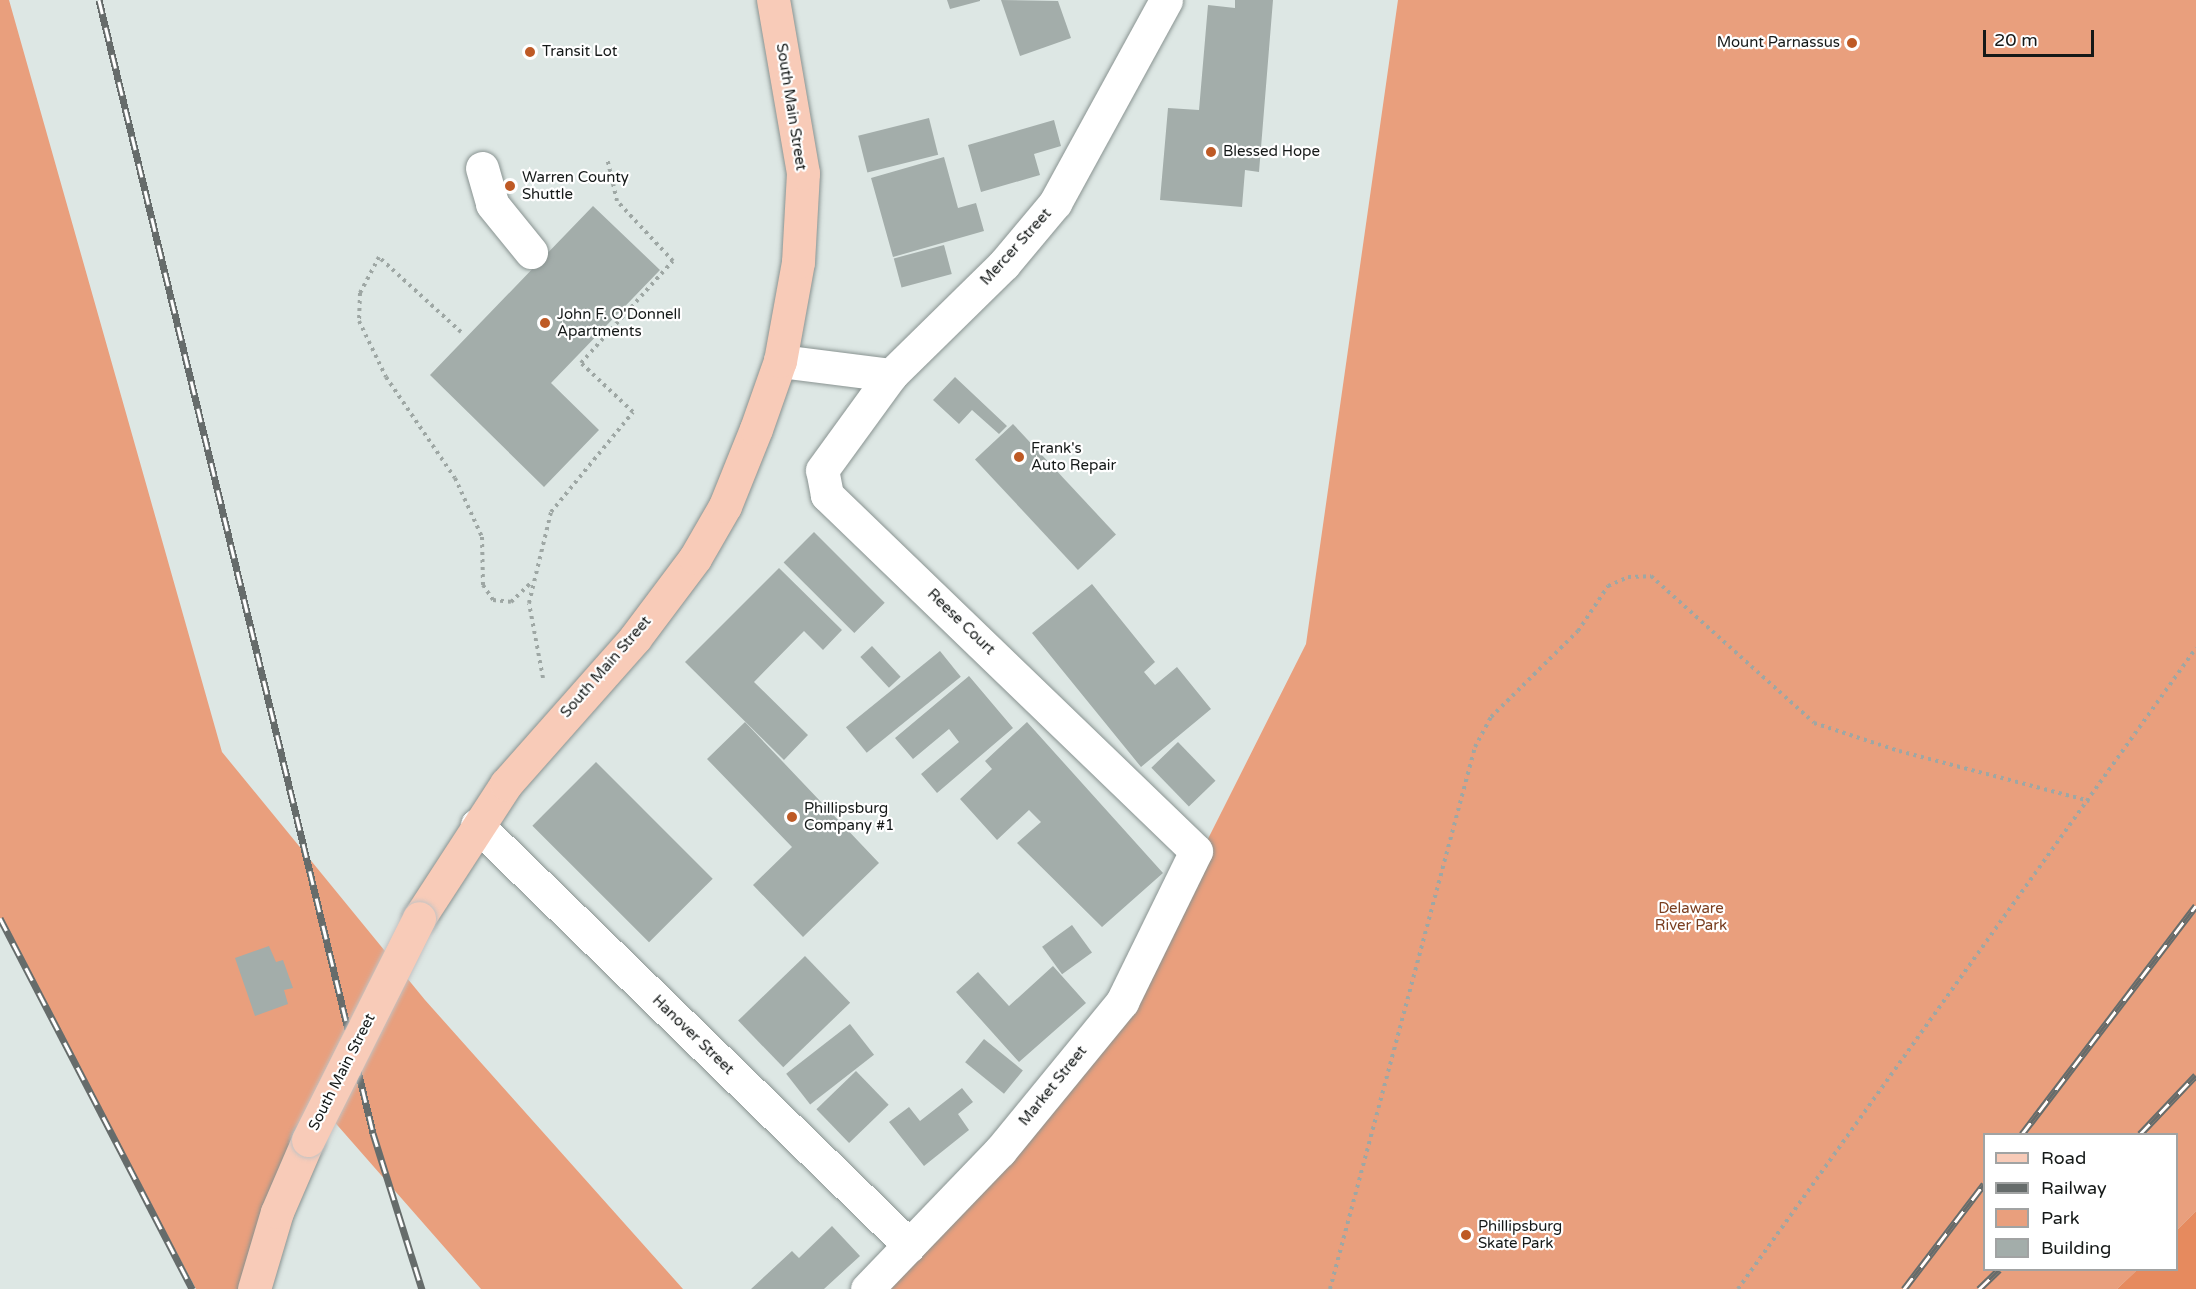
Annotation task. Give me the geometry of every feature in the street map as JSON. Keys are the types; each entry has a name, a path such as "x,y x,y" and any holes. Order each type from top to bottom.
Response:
{"main road":[{"name":"South Main Street","path":"254,1289 277,1212 308,1140 419,918 477,825 695,558 725,506 780,362 798,262 803,174 773,0"}],"street":[{"name":"Mercer Street","path":"891,375 1004,264 1055,203 1166,0"},
{"path":"483,168 492,204 531,252"},
{"path":"780,362 891,375"},
{"name":"Reese Court","path":"891,375 822,470 827,495 1196,851"},
{"name":"Hanover Street","path":"477,825 909,1245"},
{"name":"Market Street","path":"867,1289 1000,1151 1122,1002 1196,851"}],"path":[{"path":"543,678 529,603 532,581 551,512 633,412 581,363 673,261 617,201 607,158"},
{"path":"461,332 379,257 360,293 359,321 386,377 455,478 482,537 483,585 492,600 511,602 532,581"},
{"path":"1330,1289 1475,747 1491,717 1578,631 1608,586 1628,577 1651,576 1814,723 1899,752 2090,801"},
{"path":"1738,1289 2090,801 2196,648"}],"green space":[{"path":"0,0 9,0 222,752 425,1000 683,1289 481,1289 324,1110 250,1289 196,1289 0,919"},
{"name":"Delaware River Park","path":"1398,0 2196,0 2196,1211 2178,1229 2178,1133 1983,1133 1983,1271 2136,1271 2117,1289 865,1289 1136,982 1306,644"}],"shaded area":[{"path":"2196,1211 2196,1289 2117,1289 2136,1271 2178,1271 2178,1229"}],"building":[{"path":"947,0 980,0 980,1 950,9"},
{"path":"1001,0 1058,1 1071,38 1020,56"},
{"path":"1235,0 1273,0 1259,172 1245,170 1242,207 1160,200 1168,108 1199,110 1208,5 1235,8"},
{"path":"929,118 938,155 867,173 858,136"},
{"path":"1054,120 1061,146 1034,154 1040,175 981,192 968,145"},
{"path":"944,157 958,208 976,203 984,231 893,257 871,178"},
{"name":"John F. O'Donnell Apartments","path":"593,206 660,270 551,383 599,430 544,487 430,375"},
{"path":"944,245 952,274 902,287 894,258"},
{"path":"955,377 1007,426 999,434 972,410 959,424 933,400"},
{"path":"1013,424 1116,534 1078,570 975,459"},
{"path":"814,532 885,603 854,633 784,562"},
{"path":"779,568 842,630 823,650 804,631 754,682 808,735 784,760 685,662"},
{"path":"1092,584 1155,662 1144,672 1155,685 1177,667 1211,709 1141,767 1032,633"},
{"path":"872,646 901,677 889,688 860,657"},
{"path":"940,651 961,677 867,753 846,727"},
{"path":"969,676 1013,728 937,793 921,774 959,742 949,729 913,759 895,738"},
{"path":"745,722 879,863 803,937 753,885 792,847 707,759"},
{"path":"1027,722 1163,873 1102,927 1017,843 1041,822 1029,810 997,840 960,799 992,769 985,761"},
{"path":"1178,742 1216,781 1189,807 1151,768"},
{"path":"596,762 713,879 649,942 532,826"},
{"path":"1072,925 1092,953 1062,974 1042,947"},
{"path":"269,946 276,962 283,960 293,988 284,990 288,1004 255,1016 235,958"},
{"path":"805,956 850,1003 783,1067 738,1021"},
{"path":"1053,966 1086,1003 1019,1062 956,992 978,972 1009,1006"},
{"path":"850,1024 874,1055 810,1105 786,1074"},
{"path":"984,1039 1023,1070 1004,1094 965,1062"},
{"path":"856,1071 889,1105 849,1143 816,1109"},
{"path":"962,1088 973,1102 958,1114 969,1130 924,1166 889,1122 909,1107 920,1121"},
{"path":"832,1226 860,1256 824,1289 751,1289 792,1251 799,1258"}],"railway":[{"path":"99,0 373,1133 422,1289"},
{"path":"2023,1133 2196,906"},
{"path":"0,918 192,1289"},
{"path":"2141,1133 2196,1075"},
{"path":"1904,1289 1983,1185"},
{"path":"1979,1289 1998,1271"}],"place":[{"name":"Mount Parnassus","path":"1852,43"},
{"name":"Transit Lot","path":"530,52"},
{"name":"Blessed Hope","path":"1211,152"},
{"name":"Warren County Shuttle","path":"510,186"},
{"name":"John F. O'Donnell Apartments","path":"545,323"},
{"name":"Frank's Auto Repair","path":"1019,457"},
{"name":"Phillipsburg Company #1","path":"792,817"},
{"name":"Phillipsburg Skate Park","path":"1466,1235"}]}
